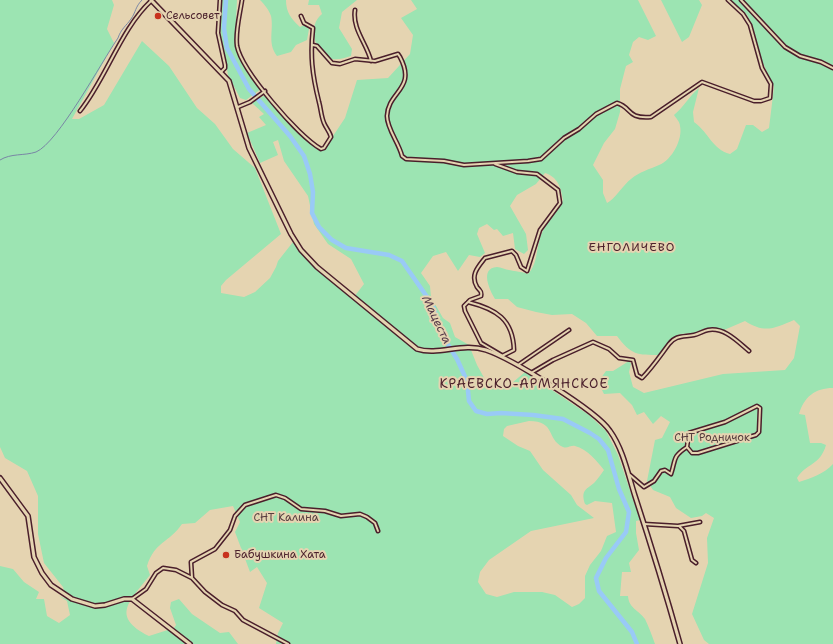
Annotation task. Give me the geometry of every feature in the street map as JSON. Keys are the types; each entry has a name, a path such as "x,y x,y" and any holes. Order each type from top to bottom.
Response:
{"street":[{"path":"80,111 90,99 100,77 137,16 152,0 229,81 249,148 291,234 301,250 317,267 413,347 423,351 434,351 464,346 485,350 502,356 514,350 510,326 491,309 468,302"},
{"path":"220,0 218,33 226,68 221,72"},
{"path":"242,0 237,38 240,56 251,75 300,132 321,149 324,148 331,137 323,122 316,93 310,53 313,45 311,39 313,28 304,24 301,16"},
{"path":"313,45 317,46 332,62 340,64 355,59 371,61 382,60 398,54 401,58 406,77 403,86 389,106 387,119 402,156 406,159 444,161 464,165 528,161 541,158 564,138 579,130 596,114 617,102 633,116 651,118 702,82 754,101 766,101 771,96 771,84 762,68 750,25 743,14 728,0"},
{"path":"741,0 785,47 800,56 821,62 833,68"},
{"path":"355,10 356,25 369,52 371,61"},
{"path":"238,107 250,102 265,91"},
{"path":"494,163 517,172 532,173 541,176 545,181 558,190 560,203 540,230 529,270 523,270 516,255 512,251 489,255 474,273 475,283 481,293 481,296 468,302 464,306 465,311 477,337 482,344 530,373 603,422 613,436 629,474 680,644"},
{"path":"518,366 569,330"},
{"path":"530,373 553,360 593,342 609,349 619,358 633,360 638,375 642,378 659,359 669,344 677,337 681,335 692,336 710,330 727,334 748,351"},
{"path":"629,474 646,487 657,478 661,471 665,470 671,474 675,456 687,447 688,433 725,422 757,406 760,408 759,432 756,435 698,453 692,452 687,447"},
{"path":"0,478 28,516 34,557 42,573 51,584 72,599 95,606 105,605 124,599 132,599 146,589 156,573 163,568 168,568 192,578 205,592 222,605 235,611 243,620 286,643"},
{"path":"192,578 190,572 191,562 215,549 230,530 235,516 245,505 276,495 284,498 301,509 325,511 341,516 360,514 375,523 378,531"},
{"path":"644,524 678,526 700,522"},
{"path":"678,526 684,531 692,560 696,563"},
{"path":"187,575 190,572"},
{"path":"132,599 190,644"}],"green space":[{"path":"0,0 112,0 114,5 107,29 114,43 72,119 79,119 104,105 142,41 169,66 197,108 215,124 233,149 255,168 281,234 226,280 221,286 221,293 244,297 255,292 270,278 278,261 293,242 307,259 354,297 364,284 351,259 328,244 314,224 308,196 284,161 278,140 273,142 278,155 260,163 247,133 266,125 259,117 264,114 252,103 265,95 304,138 319,150 325,148 345,118 357,80 388,78 410,54 413,35 401,18 417,9 411,0 638,0 656,36 648,40 639,37 633,42 629,55 633,62 626,66 620,89 620,112 615,129 604,143 593,165 603,180 603,193 607,203 613,199 628,181 664,162 672,154 680,137 679,123 674,115 699,88 693,112 694,122 704,131 719,149 724,152 730,154 737,149 746,125 753,125 762,132 769,128 774,87 761,59 753,27 747,15 730,0 833,0 833,388 827,388 811,395 807,398 801,408 799,414 805,415 810,443 821,443 826,445 817,461 804,469 797,478 799,482 813,477 826,470 833,464 833,644 709,644 704,640 692,614 708,563 707,538 714,518 706,513 702,516 691,518 676,508 670,497 653,490 647,481 655,440 662,438 670,422 661,416 653,424 644,412 637,415 632,405 620,393 604,394 598,382 606,371 613,371 629,361 631,364 629,372 633,387 644,393 723,374 785,370 794,358 800,326 794,320 775,327 764,329 745,321 724,330 706,328 695,333 680,334 669,342 660,355 646,355 635,353 626,347 617,336 597,336 586,323 572,314 552,315 536,312 517,307 508,299 495,299 487,280 488,271 492,268 500,267 528,274 534,266 539,240 543,230 563,200 556,180 545,173 536,184 517,195 510,206 526,234 528,250 524,254 515,249 513,233 503,236 497,229 494,230 487,224 479,228 477,234 485,253 480,257 469,255 458,271 446,252 433,256 421,273 430,286 431,297 443,318 450,323 455,337 469,345 477,365 487,383 505,389 525,372 589,415 606,431 618,455 640,520 636,521 636,533 639,550 629,563 631,572 622,572 620,596 628,596 632,607 643,616 655,644 276,644 278,633 283,623 259,608 267,583 257,567 250,572 235,532 240,522 233,506 210,510 195,523 182,524 158,547 150,558 147,566 150,575 131,600 127,607 127,615 130,622 137,629 149,636 174,628 176,625 170,608 171,602 179,599 192,614 220,633 229,632 238,644 0,644 0,566 13,569 24,582 39,592 36,599 44,599 47,616 59,623 70,615 67,601 59,596 66,599 63,587 44,563 38,534 38,496 27,471 5,458 0,447","holes":["529,421 538,422 547,427 558,444 563,447 575,446 584,450 595,459 604,470 586,489 583,496 585,504 587,505 595,501 612,503 616,532 607,536 601,551 590,565 585,576 585,598 579,604 572,607 555,595 542,592 514,592 497,597 486,594 478,582 480,572 489,560 531,531 594,518 577,505 571,495 543,470 530,451 518,446 503,436 504,429 507,426"]},
{"path":"222,0 237,0 237,48 245,67 261,89 246,100 240,98 228,75 220,30"},
{"path":"260,0 286,0 288,12 294,21 300,27 304,25 309,29 307,40 296,45 291,52 277,56 271,41 271,16"},
{"path":"309,0 357,0 342,12 339,28 352,49 351,56 340,59 331,59 319,49 314,37 314,30 315,24 322,14 319,5 308,5"},
{"path":"661,0 699,0 702,5 689,37 682,42"}],"waterway":[{"path":"0,160 13,155 36,152 56,134 142,0"},
{"name":"Мацеста","path":"226,0 224,28 227,48 249,89 290,136 304,156 310,174 313,192 312,213 319,227 332,240 346,248 389,255 402,261 432,304 445,340 457,359 467,381 469,401 476,411 487,414 501,413 533,415 563,419 599,439 608,450 619,489 629,512 626,532 606,558 596,578 599,591 632,632 637,644"}],"place":[{"name":"Сельсовет","path":"158,16"},
{"name":"Бабушкина Хата","path":"226,555"}],"district":[{"name":"ЕНГОЛИЧЕВО","path":"632,248"},
{"name":"КРАЕВСКО-АРМЯНСКОЕ","path":"524,385"}],"park label":[{"name":"СНТ Родничок","path":"712,438"},
{"name":"СНТ Калина","path":"286,518"}]}
